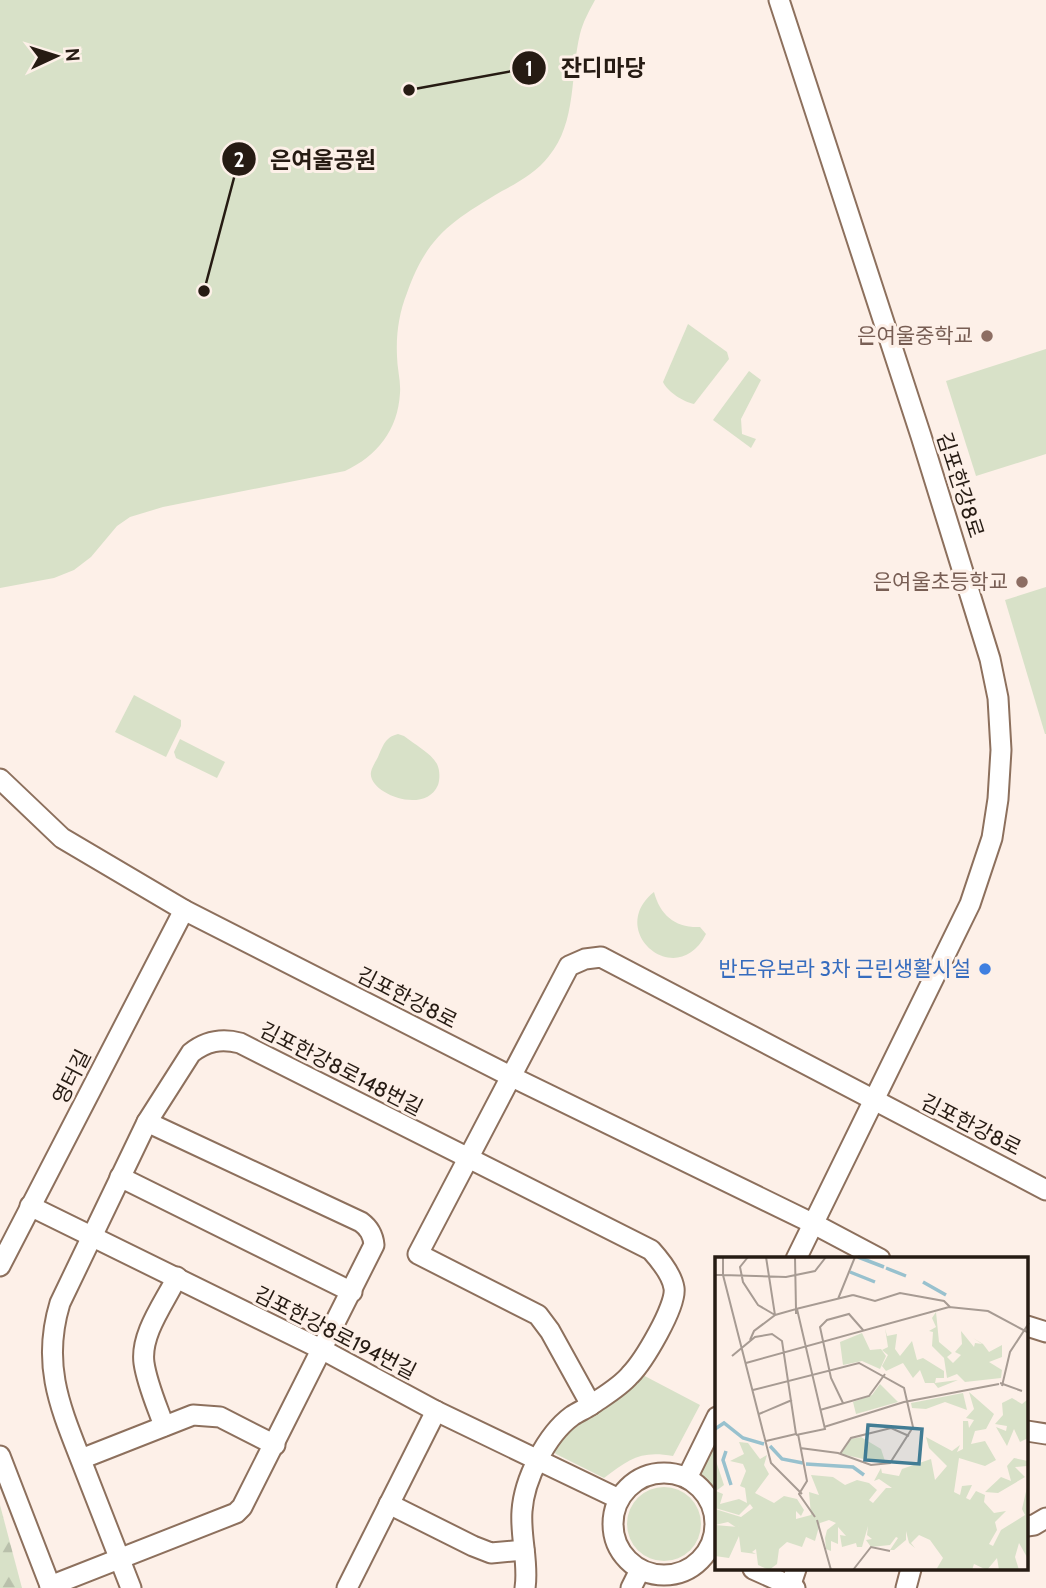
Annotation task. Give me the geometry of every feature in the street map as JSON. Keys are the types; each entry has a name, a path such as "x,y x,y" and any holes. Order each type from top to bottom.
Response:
{"street":[{"name":"김포한강8로","path":"779,0 990,659 998,698 1001,750 992,838 970,904 814,1224"},
{"name":"김포한강8로","path":"0,779 62,838 184,910 510,1076 876,1257"},
{"name":"영터길","path":"0,1266 184,910"},
{"path":"524,1588 526,1577 522,1512 526,1486 537,1461 555,1432 571,1417 591,1405 550,1331 538,1315 418,1254 569,966 584,959 601,957 874,1101"},
{"name":"김포한강8로148번길","path":"131,1588 56,1394 52,1366 54,1324 60,1303 147,1122 191,1054 201,1046 227,1040 240,1043 652,1251 674,1287 673,1302 648,1350 630,1376 591,1405"},
{"name":"김포한강8로","path":"874,1101 1046,1190"},
{"path":"0,1456 50,1587 236,1513 242,1507 275,1444 374,1244 373,1235 361,1222 147,1122"},
{"path":"120,1177 352,1293"},
{"name":"김포한강8로194번길","path":"30,1206 323,1350 537,1461 620,1499"},
{"path":"797,1257 814,1224"},
{"path":"164,1426 147,1375 144,1350 177,1277"},
{"path":"1028,1326 1046,1332"},
{"path":"346,1588 436,1410"},
{"path":"81,1459 193,1415 204,1414 220,1417 275,1444"},
{"path":"687,1478 715,1421"},
{"path":"1028,1431 1046,1434"},
{"path":"670,1473 687,1478 700,1487 715,1516 713,1549 694,1565 672,1575 656,1575 640,1570 626,1559 617,1544 612,1527 614,1509 623,1493 636,1481 652,1474 670,1473"},
{"path":"389,1504 491,1553 524,1550"},
{"path":"1028,1526 1046,1518"},
{"path":"631,1588 640,1570"},
{"path":"756,1570 794,1581"},
{"path":"906,1588 911,1570"}],"green space":[{"path":"0,0 595,0 580,34 568,113 558,143 533,172 455,221 423,257 415,273 402,308 398,332 400,388 395,419 384,440 367,458 345,471 163,507 130,517 117,526 91,557 74,570 54,578 0,588"},
{"path":"688,324 727,352 729,359 694,404 676,396 663,382"},
{"path":"1046,349 1046,454 976,476 946,381"},
{"path":"749,371 761,380 741,419 742,434 756,439 751,448 713,420"},
{"path":"1046,587 1046,734 1045,734 1005,600"},
{"path":"134,695 181,720 181,726 166,757 115,732"},
{"path":"398,734 427,752 438,766 438,785 431,794 421,799 410,800 387,794 372,780 371,772 383,746 390,737"},
{"path":"180,739 225,762 217,778 176,758 174,752"},
{"path":"654,892 660,907 670,918 683,925 700,927 706,934 693,950 679,957 664,956 651,949 641,938 637,923 641,907"},
{"path":"639,1373 700,1405 673,1456 644,1455 604,1478 556,1454 551,1448 558,1432"},
{"path":"715,1432 715,1499 710,1485 696,1468"},
{"path":"664,1487 685,1493 695,1503 701,1524 695,1545 685,1555 664,1561 643,1555 633,1545 627,1524 633,1503 643,1493"},
{"path":"0,1505 22,1588 0,1588"}],"place":[{"name":"잔디마당","path":"409,90"},
{"name":"은여울공원","path":"204,291"},
{"name":"은여울중학교","path":"987,336"},
{"name":"은여울초등학교","path":"1022,582"},
{"name":"반도유보라 3차 근린생활시설","path":"985,969"}]}
